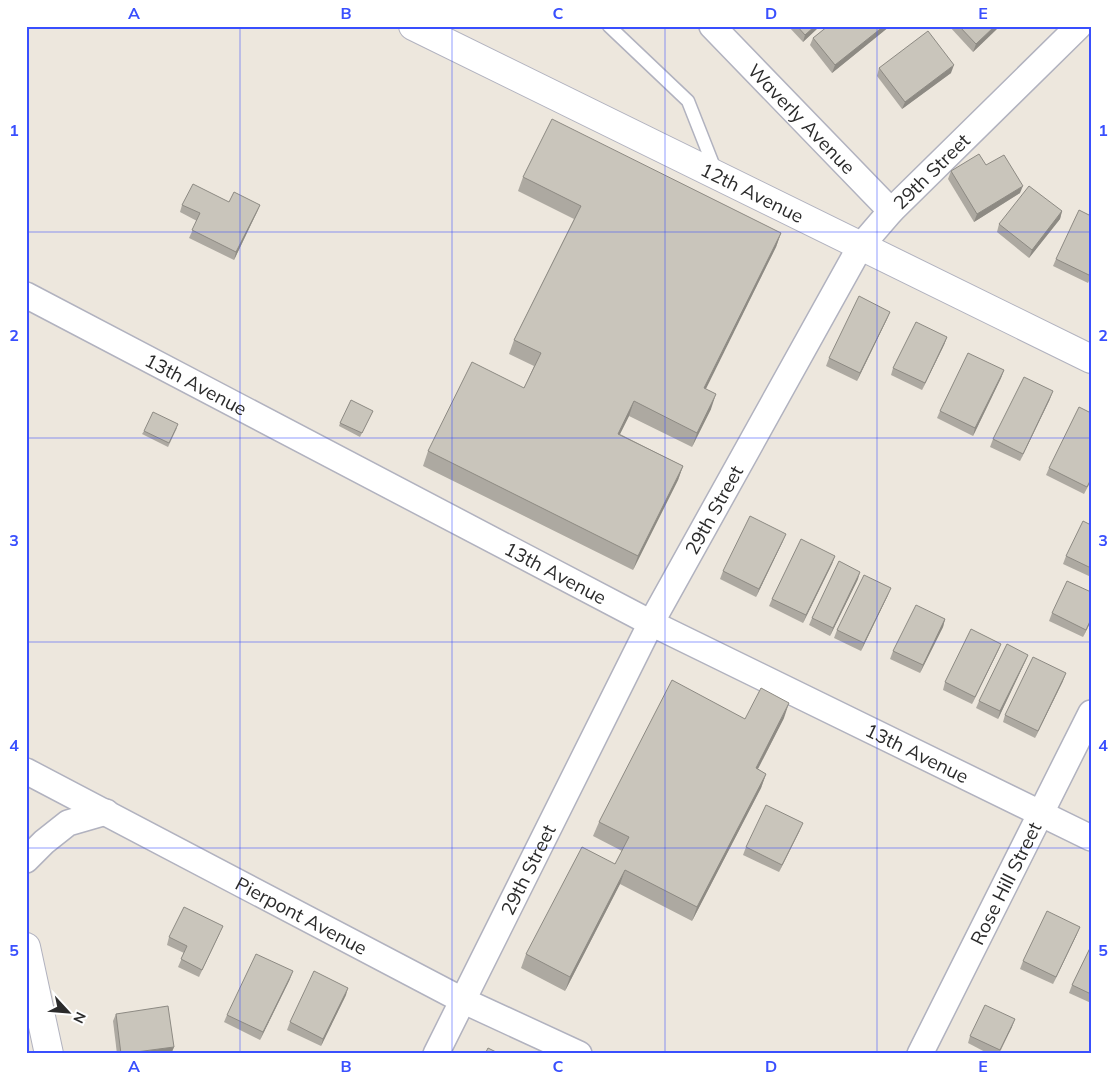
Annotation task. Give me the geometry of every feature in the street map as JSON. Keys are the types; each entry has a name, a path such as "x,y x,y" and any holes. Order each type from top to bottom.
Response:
{"street":[{"name":"12th Avenue","path":"413,26 444,33 718,176 1091,359"},
{"name":"Waverly Avenue","path":"712,26 891,211"},
{"name":"29th Street","path":"436,1054 651,623 860,247 891,211 1078,26"},
{"name":"13th Avenue","path":"26,295 651,623 1091,838"},
{"name":"Rose Hill Street","path":"920,1054 1091,713"},
{"name":"Pierpont Avenue","path":"26,771 462,1000 579,1054"},
{"path":"26,860 44,842 68,823 106,812"},
{"path":"26,947 49,1054"}],"lane":[{"path":"609,26 688,101 718,176"}],"building":[{"path":"797,26 815,26 805,35"},
{"path":"828,26 884,26 835,65 813,38"},
{"path":"959,26 995,26 976,44"},
{"path":"928,31 954,65 905,102 879,68"},
{"path":"552,119 781,233 704,388 716,394 697,433 634,401 618,434 683,466 638,556 428,451 472,362 524,388 541,353 514,340 581,206 523,177"},
{"path":"979,154 986,165 1004,155 1023,186 977,214 951,171"},
{"path":"193,184 229,202 234,192 260,205 236,252 192,230 200,213 182,205"},
{"path":"1029,186 1062,211 1032,250 999,224"},
{"path":"1079,210 1091,216 1091,276 1056,259"},
{"path":"859,296 890,312 860,373 829,358"},
{"path":"916,322 947,337 925,383 893,368"},
{"path":"968,353 1004,370 975,428 940,411"},
{"path":"1024,377 1053,391 1023,454 993,439"},
{"path":"351,400 373,411 362,433 340,423"},
{"path":"1079,407 1091,413 1091,479 1087,487 1049,468"},
{"path":"153,412 178,424 169,443 144,431"},
{"path":"750,516 786,534 759,589 723,571"},
{"path":"1083,521 1091,525 1091,568 1066,556"},
{"path":"801,539 835,556 806,615 772,599"},
{"path":"839,561 860,572 833,628 812,618"},
{"path":"864,575 891,588 864,643 837,630"},
{"path":"1067,581 1091,592 1091,619 1086,630 1052,613"},
{"path":"916,605 945,619 923,665 893,651"},
{"path":"971,629 1001,644 975,697 945,682"},
{"path":"1007,644 1028,655 1000,711 979,701"},
{"path":"1033,657 1066,673 1038,731 1005,715"},
{"path":"672,680 745,719 761,688 789,703 756,768 766,774 697,907 625,870 570,977 526,954 582,847 615,864 629,837 599,822"},
{"path":"766,805 803,823 782,865 746,847"},
{"path":"184,907 223,926 202,970 181,959 187,946 169,937"},
{"path":"1047,911 1080,927 1056,977 1023,961"},
{"path":"1091,946 1091,994 1072,985"},
{"path":"256,954 293,971 263,1032 227,1015"},
{"path":"314,971 348,988 323,1039 290,1022"},
{"path":"985,1005 1015,1019 1000,1050 970,1036"},
{"path":"168,1006 174,1047 121,1054 116,1014"},
{"path":"488,1048 500,1054 485,1054"}]}
